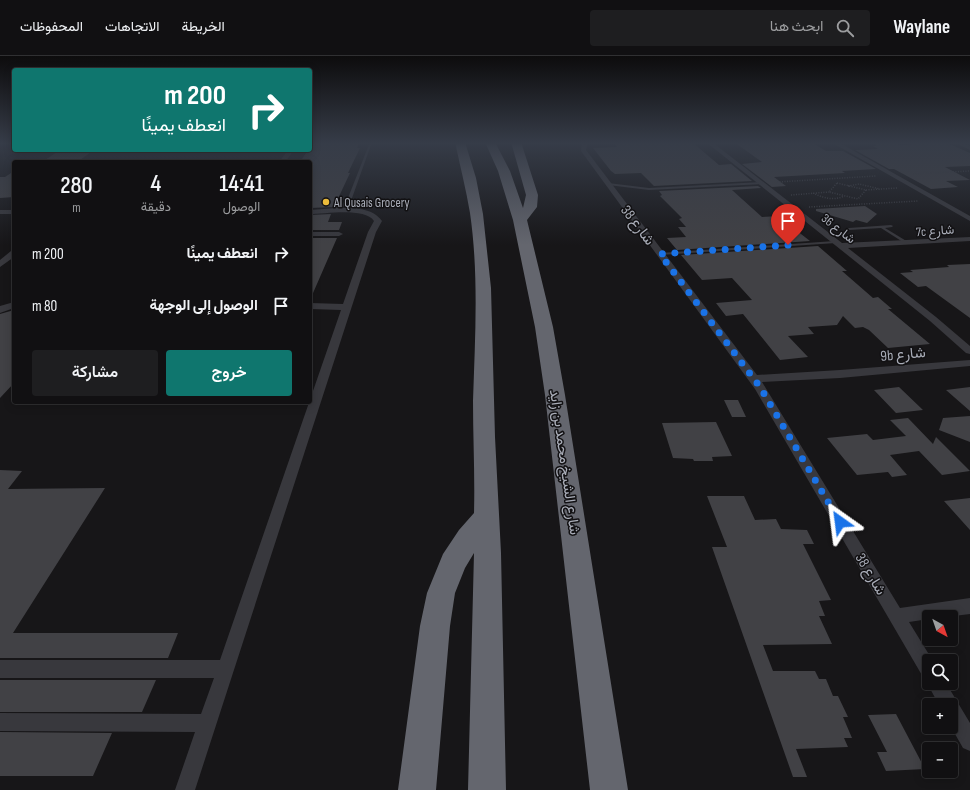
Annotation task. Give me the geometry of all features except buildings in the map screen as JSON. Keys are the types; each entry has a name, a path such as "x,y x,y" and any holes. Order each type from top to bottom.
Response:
{"highway":[{"path":"470,176 476,205 483,270 484,437 487,517 487,790"},
{"name":"شارع الشيخ محمد بن زايد","path":"506,176 520,220 544,327 555,395 609,790"},
{"path":"520,220 530,207 532,195 526,176"},
{"path":"417,790 431,656 441,593 453,563 468,538 487,517"}],"street":[{"name":"شارع 38","path":"602,176 756,383 922,659"},
{"name":"شارع 36","path":"753,176 934,319 970,344"},
{"path":"894,176 970,219"},
{"path":"0,212 12,212"},
{"path":"185,790 206,723 226,669 372,232 370,222 357,214 312,212"},
{"path":"312,234 339,234"},
{"name":"7c شارع","path":"841,246 970,239"},
{"path":"0,264 12,255"},
{"path":"0,310 6,306 12,305"},
{"path":"312,306 347,307"},
{"name":"شارع 36","path":"934,319 970,352"},
{"name":"9b شارع","path":"756,383 816,380 840,374 970,363"},
{"path":"896,616 970,606"},
{"path":"0,669 226,669"},
{"path":"958,721 970,741"},
{"path":"0,722 206,723"}],"lane":[{"path":"331,212 343,205 350,198 358,176"},
{"path":"608,184 649,189 762,183"},
{"path":"849,229 891,226"},
{"path":"881,227 904,243"},
{"path":"660,254 841,246"}],"path":[{"path":"762,183 872,176"},
{"path":"829,192 837,183 866,190 914,187"},
{"path":"848,186 859,184 881,189"},
{"path":"777,195 829,192 858,199 866,190"},
{"path":"813,193 828,198 838,199 845,196"},
{"path":"793,208 935,200"}],"place":[{"name":"Al Qusais Grocery","path":"326,202"}],"route":[{"path":"788,245 660,254 760,387 840,522"}]}
